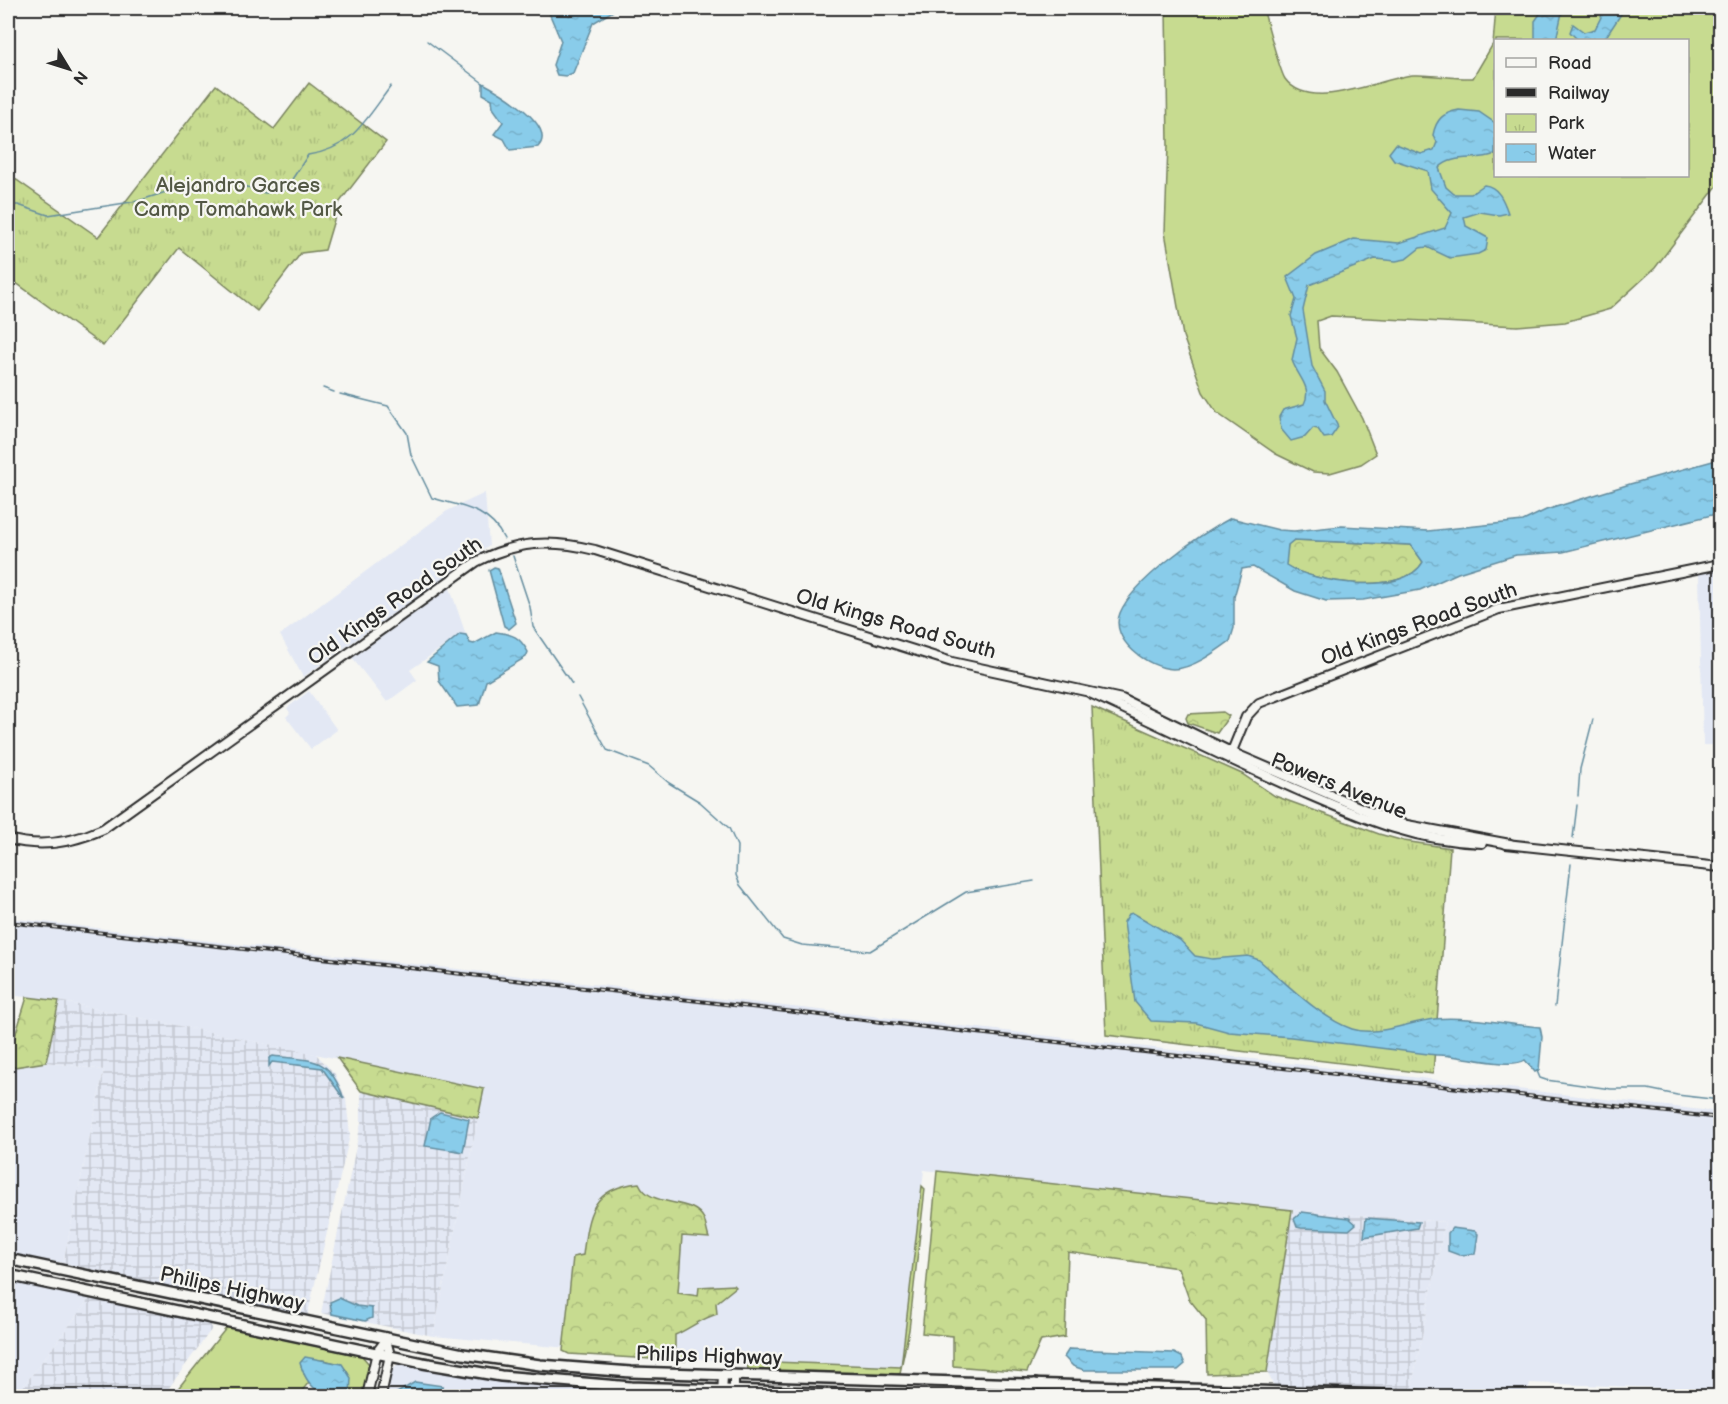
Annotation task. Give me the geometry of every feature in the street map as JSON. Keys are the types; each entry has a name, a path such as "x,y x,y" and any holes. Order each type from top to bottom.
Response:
{"main road":[{"name":"Philips Highway","path":"8,1259 387,1340 540,1365 723,1375 1420,1396"},
{"name":"Philips Highway","path":"8,1275 461,1370 539,1381 722,1394 906,1396"},
{"path":"79,1291 82,1275"},
{"path":"220,1320 223,1305"},
{"path":"275,1332 278,1317"},
{"path":"539,1381 540,1365"},
{"path":"906,1396 907,1380"},
{"path":"1028,1396 1035,1384"},
{"path":"1035,1384 1036,1396"}],"street":[{"name":"Old Kings Road South","path":"8,839 51,844 79,839 104,829 476,562 510,547 530,543 562,542 595,550 933,657 1099,692 1146,708 1230,756 1246,717 1259,703 1466,621 1528,602 1720,564"},
{"name":"Powers Avenue","path":"1230,756 1396,823 1510,844 1720,867"},
{"path":"367,1396 377,1352 387,1340"},
{"path":"381,1396 390,1355 387,1340"},
{"path":"722,1394 723,1375"},
{"path":"734,1375 734,1394"}],"shaded area":[{"path":"485,493 489,546 303,677 280,635 447,511"},
{"path":"1720,570 1720,745 1703,745 1699,574"},
{"path":"450,588 466,635 460,635 410,670 417,680 387,702 352,658"},
{"path":"309,691 337,730 311,749 286,717 290,713 287,708"},
{"path":"8,918 1720,1112 1720,1374 1717,1390 1530,1383 1527,1394 1411,1390 1445,1222 1292,1210 924,1170 901,1367 679,1358 433,1336 484,1089 59,1001 8,995"},
{"path":"59,1001 316,1054 335,1074 346,1099 350,1135 307,1317 63,1263 104,1070 46,1062"},
{"path":"46,1062 104,1070 63,1263 8,1253 8,1068"},
{"path":"361,1091 478,1118 433,1336 321,1313 361,1123","holes":["332,1299 372,1309 365,1321 336,1315 331,1312 330,1302"]},
{"path":"1292,1210 1445,1222 1411,1390 1275,1388 1267,1372"},
{"path":"8,1281 90,1298 16,1396 8,1396"},
{"path":"90,1298 207,1321 211,1324 211,1330 163,1396 16,1396"},
{"path":"398,1364 442,1372 657,1393 654,1396 386,1396 392,1371"}],"green space":[{"path":"1166,8 1263,8 1285,79 1297,89 1311,94 1328,94 1413,75 1473,78 1493,44 1496,8 1720,8 1720,182 1655,268 1610,309 1565,322 1517,326 1331,316 1317,321 1319,348 1337,372 1362,418 1376,454 1361,464 1330,473 1313,472 1276,454 1217,413 1203,392 1183,336 1165,232 1168,145"},
{"name":"Alejandro Garces Camp Tomahawk Park","path":"309,83 386,142 339,203 325,250 301,253 257,311 179,248 103,346 8,277 8,174 98,237 216,85 274,129"},
{"path":"1294,540 1411,545 1423,562 1413,573 1397,580 1378,583 1336,581 1316,577 1285,565 1288,544"},
{"path":"1092,707 1242,774 1275,796 1379,834 1404,841 1450,848 1433,1074 1106,1035"},
{"path":"1223,712 1229,716 1217,733 1188,723 1186,718 1188,714"},
{"path":"27,997 59,1001 46,1062 8,1068 8,1059"},
{"path":"337,1058 484,1089 478,1118 361,1091"},
{"path":"937,1171 1292,1210 1267,1372 1207,1374 1206,1320 1189,1299 1178,1268 1068,1252 1065,1337 1041,1341 1027,1372 953,1366 953,1336 922,1333"},
{"path":"639,1183 652,1197 690,1207 704,1219 709,1238 682,1236 678,1293 698,1296 699,1287 734,1285 736,1287 716,1303 717,1314 675,1335 675,1350 689,1353 685,1361 569,1354 563,1351 573,1257 583,1255 590,1216 602,1197 623,1186"},
{"path":"922,1186 925,1189 909,1330 900,1373 894,1376 748,1370 747,1361 901,1367"},
{"path":"227,1327 362,1356 369,1364 363,1396 350,1394 348,1374 342,1366 322,1360 304,1374 309,1382 298,1396 172,1396"}],"water":[{"path":"547,8 618,8 593,23 573,73 566,76 557,75 553,65 561,41"},
{"path":"1544,8 1563,8 1556,39 1535,39 1535,21"},
{"path":"1602,8 1625,8 1605,39 1577,39 1570,32 1573,24 1584,32 1595,29 1602,15"},
{"path":"483,83 502,94 534,120 540,129 542,139 538,147 510,150 504,139 494,134 503,122 493,108 492,99 483,94"},
{"path":"1459,110 1479,112 1494,122 1494,154 1445,163 1439,168 1446,187 1454,194 1471,194 1484,185 1489,186 1500,195 1508,213 1499,215 1480,212 1464,217 1466,226 1488,238 1486,250 1478,254 1450,258 1427,247 1420,248 1406,259 1396,261 1375,259 1309,285 1303,310 1312,366 1325,391 1325,400 1338,427 1331,437 1324,438 1318,429 1313,428 1305,437 1291,441 1281,429 1279,417 1283,410 1304,404 1307,392 1292,360 1297,338 1291,316 1296,299 1287,277 1316,255 1354,239 1399,243 1445,228 1452,213 1431,189 1428,171 1394,160 1389,153 1396,144 1421,154 1434,150 1437,142 1433,135 1436,125 1449,113"},
{"path":"1720,459 1720,513 1563,552 1516,555 1458,573 1420,590 1363,600 1326,601 1295,591 1253,567 1242,569 1234,597 1234,628 1230,641 1203,659 1180,668 1163,667 1142,658 1125,642 1120,633 1118,623 1120,613 1138,587 1202,535 1231,518 1279,530 1294,531 1342,526 1428,531 1523,521 1546,510","holes":["1294,540 1411,545 1423,562 1413,573 1397,580 1378,583 1336,581 1316,577 1286,565 1288,545"]},
{"path":"494,567 498,568 516,623 509,629 504,626 489,570"},
{"path":"496,632 511,635 519,640 528,652 526,657 486,681 479,705 457,707 439,681 438,666 427,662 460,634 466,635 470,643 474,644"},
{"path":"1133,913 1180,940 1195,956 1212,959 1248,956 1259,960 1315,1008 1352,1029 1382,1030 1447,1018 1540,1027 1542,1037 1539,1070 1535,1072 1525,1060 1518,1063 1496,1063 1291,1037 1229,1032 1196,1023 1151,1021 1135,1002 1124,922 1129,914"},
{"path":"273,1056 309,1060 325,1067 332,1074 344,1099 322,1068 272,1062 269,1066 269,1058"},
{"path":"440,1112 469,1119 463,1152 425,1146 431,1118"},
{"path":"1302,1212 1349,1218 1356,1224 1349,1230 1301,1228 1297,1227 1294,1219"},
{"path":"1366,1218 1419,1222 1417,1228 1364,1237"},
{"path":"1452,1228 1475,1231 1478,1234 1475,1254 1459,1255 1448,1251 1448,1233"},
{"path":"339,1298 357,1306 372,1308 372,1318 365,1321 332,1314 330,1302"},
{"path":"1069,1349 1174,1353 1182,1357 1185,1364 1178,1370 1084,1370 1073,1366 1064,1357"},
{"path":"305,1357 342,1364 351,1378 350,1394 354,1396 335,1396 320,1392 313,1387 300,1363"},
{"path":"415,1382 443,1386 435,1396 392,1396"}],"waterway":[{"path":"427,41 483,83"},
{"path":"8,205 18,205 48,215 138,201 200,181 225,180 265,193 285,190 308,155 336,146 357,131 391,86"},
{"path":"323,388 334,392"},
{"path":"340,394 388,406 407,433 411,455 432,498 474,510 483,515 491,521 504,539"},
{"path":"513,556 530,607 533,627 572,684"},
{"path":"578,697 607,750 649,766 669,783 700,802 729,828 737,846 736,875 740,885 783,939 802,945 870,951 966,892 1034,881"},
{"path":"1578,796 1580,769 1593,719"},
{"path":"1573,838 1577,805"},
{"path":"1555,1006 1571,864"},
{"path":"1537,1071 1540,1078 1546,1080 1611,1089 1648,1089 1720,1100"}],"railway":[{"path":"8,922 1720,1118"}]}
